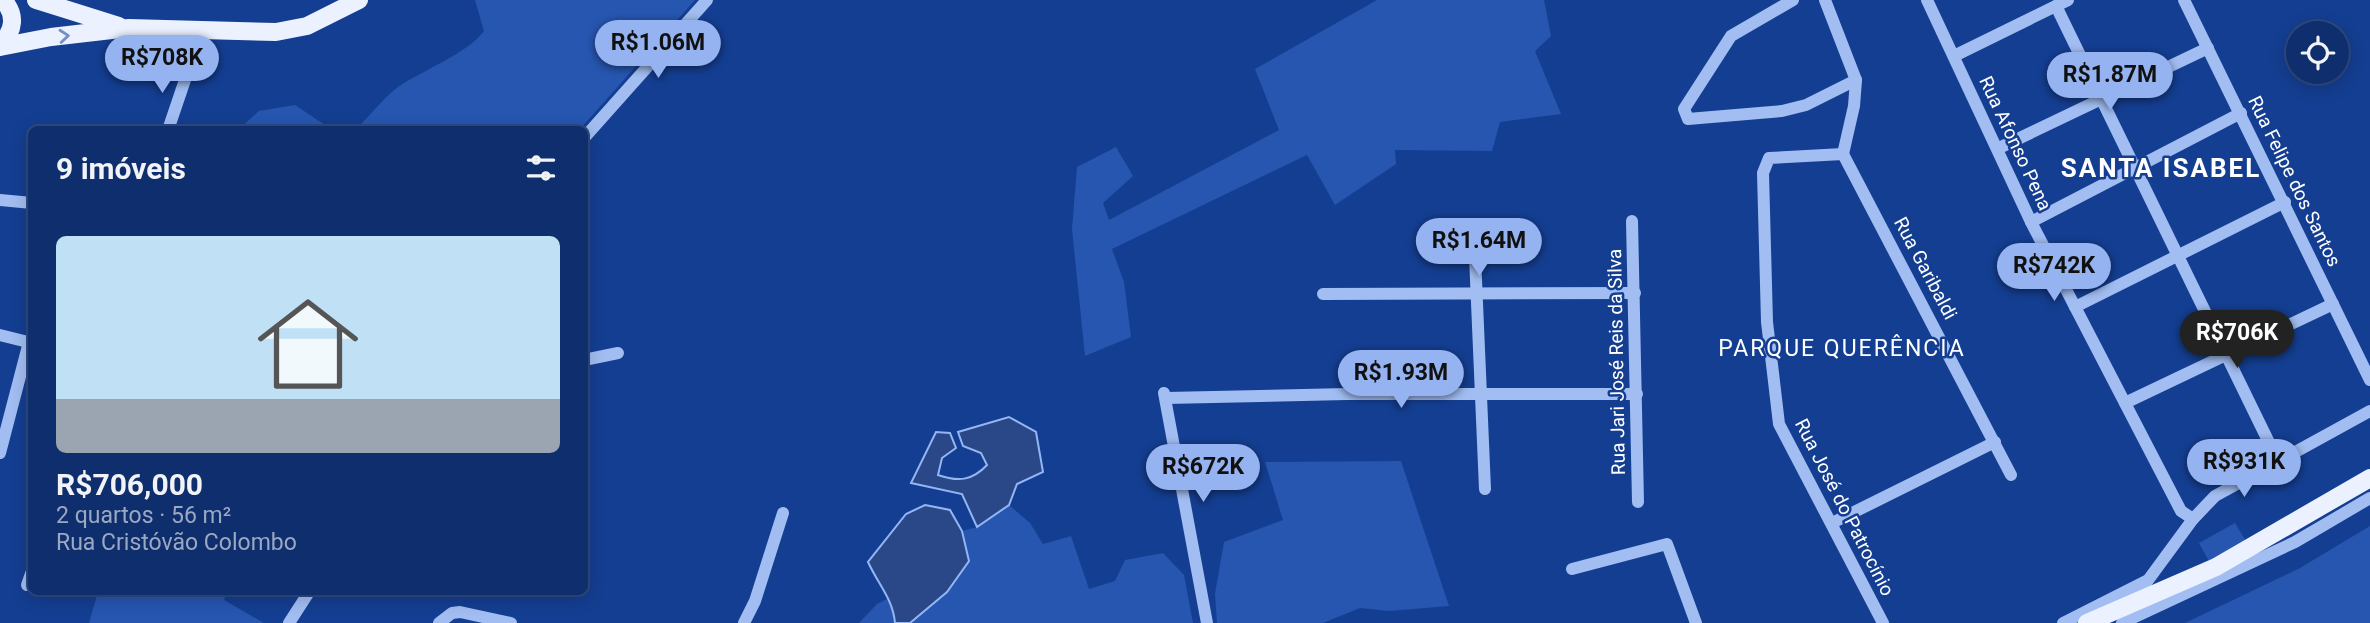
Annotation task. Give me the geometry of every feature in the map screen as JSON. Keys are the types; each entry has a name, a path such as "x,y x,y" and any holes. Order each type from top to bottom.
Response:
{"main road":[{"path":"0,45 12,29 13,19 11,10 3,0"},
{"path":"36,0 129,28"},
{"path":"0,45 129,28 276,32 307,26 359,0"},
{"path":"2087,623 2217,567 2370,478"}],"street":[{"path":"588,134 707,0"},
{"path":"1793,0 1731,36 1684,109 1688,119 1782,111 1806,105 1856,80"},
{"path":"1825,0 1856,80 1854,106 1843,154"},
{"name":"Rua Afonso Pena","path":"1927,0 1999,148 2031,222 2181,511 2193,519"},
{"name":"Rua Felipe dos Santos","path":"2184,0 2370,380"},
{"path":"1954,56 2062,3 2101,98 2137,166 2278,461"},
{"path":"1999,148 2208,48"},
{"path":"169,126 188,71"},
{"path":"2031,222 2241,113"},
{"name":"Rua José do Patrocínio","path":"1843,154 1769,158 1763,173 1767,322 1779,424 1883,623"},
{"name":"Rua Garibaldi","path":"1843,154 2011,475"},
{"path":"0,200 28,204"},
{"path":"2075,307 2285,202"},
{"name":"Rua Jari José Reis da Silva","path":"1632,220 1638,502"},
{"path":"1474,233 1485,489"},
{"path":"1323,294 1635,293"},
{"path":"2125,403 2333,304"},
{"path":"0,335 28,342"},
{"path":"0,453 28,349"},
{"path":"588,359 618,354"},
{"path":"1207,623 1165,396 1636,394"},
{"path":"2131,603 2193,519 2215,496 2370,411"},
{"path":"1832,523 1995,442"},
{"path":"2122,623 2295,542 2370,498"},
{"path":"744,623 755,601 783,513"},
{"path":"1572,569 1667,544 1696,623"},
{"path":"2063,623 2150,579"},
{"path":"289,623 307,595"},
{"path":"439,623 452,613 460,612 511,623"}],"shaded area":[{"path":"475,0 695,0 583,126 359,126 398,87 467,47 484,31"},
{"path":"1377,0 1544,0 1551,36 1535,51 1561,114 1500,122 1492,151 1395,150 1396,164 1335,205 1307,155 1112,249 1124,282 1131,337 1085,356 1072,229 1077,167 1116,147 1133,176 1103,203 1109,220 1279,130 1255,69"},
{"path":"295,105 326,126 242,126 259,111"},
{"path":"1009,417 1036,432 1043,472 1017,484 1009,505 977,527 962,494 911,483 936,432 950,433 956,448 942,458 938,475 964,479 976,474 987,465 981,453 963,446 958,432"},
{"path":"1401,461 1449,606 1389,611 1360,608 1323,623 1217,623 1215,594 1224,542 1283,520 1265,462"},
{"path":"925,505 950,510 962,531 969,561 947,592 910,623 895,623 888,599 868,562 906,514"},
{"path":"1009,505 1030,523 1043,544 1071,536 1089,589 1115,581 1125,560 1163,553 1184,575 1193,623 910,623 969,562 962,531 977,527"},
{"path":"2235,523 2247,543 2210,563 2199,543"},
{"path":"2370,526 2370,623 2185,623 2300,568"},
{"path":"97,595 226,595 224,600 264,623 89,623"},
{"path":"889,598 894,603 895,623 859,623 877,604"}],"district":[{"name":"SANTA ISABEL","path":"2161,168"},
{"name":"PARQUE QUERÊNCIA","path":"1842,348"}]}
